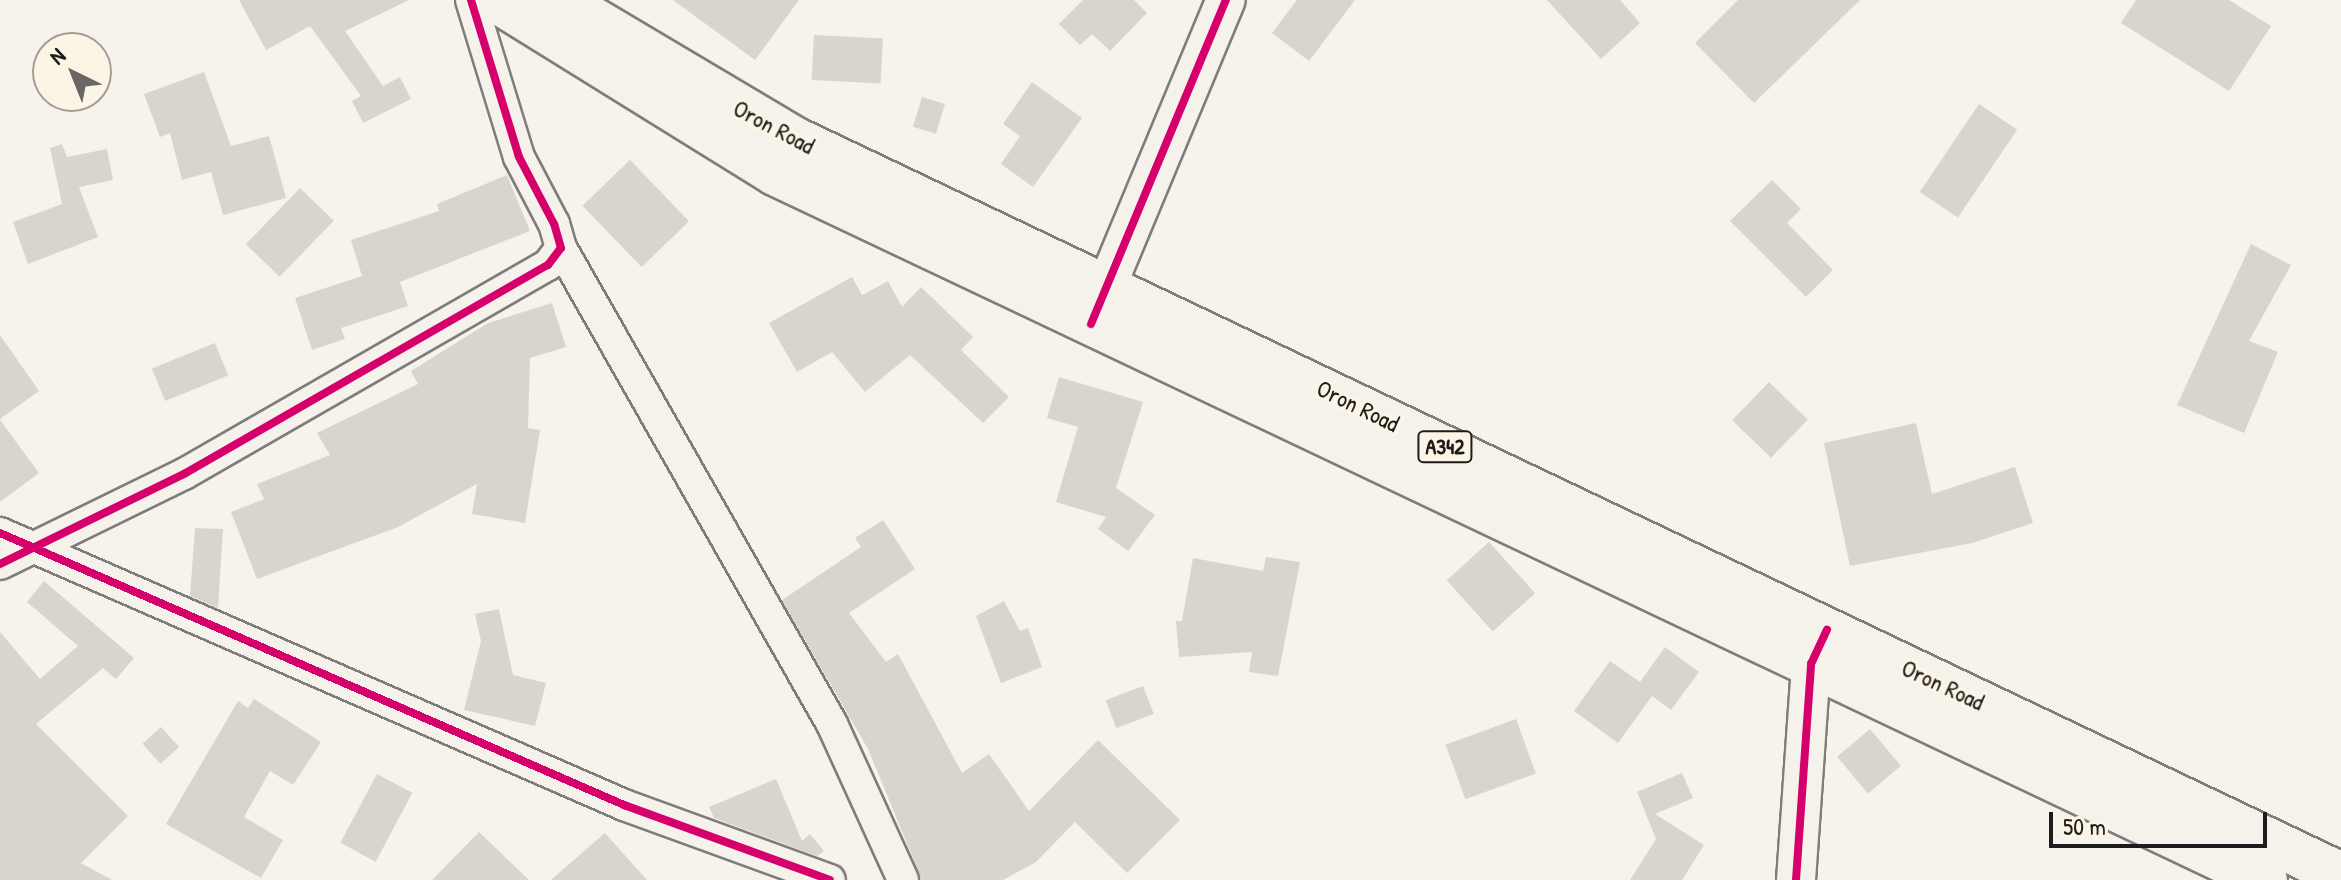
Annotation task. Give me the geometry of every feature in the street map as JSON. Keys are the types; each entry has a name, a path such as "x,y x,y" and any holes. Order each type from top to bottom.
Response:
{"highway":[{"name":"Oron Road","path":"496,0 775,173 1098,308 1819,647 2341,875"},
{"name":"Oron Road","path":"560,0 634,50 1098,308"},
{"name":"Oron Road","path":"1819,647 2265,880"}],"street":[{"path":"471,0 487,69 561,248 832,724 903,880"},
{"path":"1098,308 1226,0"},
{"path":"0,564 352,382 548,265 561,248"},
{"path":"0,533 37,544 624,805 830,880"},
{"path":"1796,880 1819,647"}],"building":[{"path":"239,0 409,0 345,31 383,86 400,77 411,99 363,123 352,101 361,96 310,26 266,50"},
{"path":"673,0 799,0 755,60"},
{"path":"1083,0 1134,0 1147,13 1110,51 1092,34 1080,45 1059,24"},
{"path":"1297,0 1355,0 1309,61 1272,33"},
{"path":"1547,0 1620,0 1640,23 1601,59"},
{"path":"1738,0 1860,0 1754,103 1695,43"},
{"path":"2136,0 2229,0 2271,26 2229,91 2121,23"},
{"path":"814,35 883,39 881,84 812,80"},
{"path":"204,72 231,146 269,136 286,198 223,215 211,172 182,180 170,133 160,137 144,94"},
{"path":"1032,82 1082,118 1033,187 1001,164 1020,136 1003,124"},
{"path":"922,97 945,104 936,134 913,127"},
{"path":"1979,104 2017,130 1958,218 1920,192"},
{"path":"62,144 67,157 107,149 113,180 79,187 98,237 28,264 13,222 62,204 50,148"},
{"path":"630,160 689,221 642,267 583,206"},
{"path":"507,175 530,231 400,282 408,306 341,328 345,339 312,350 295,298 362,276 351,240 439,211 437,204"},
{"path":"1772,180 1801,209 1787,223 1833,270 1806,297 1730,221"},
{"path":"300,188 334,221 280,277 246,244"},
{"path":"2251,244 2291,265 2249,341 2278,352 2244,433 2177,405"},
{"path":"852,277 862,295 888,281 902,307 921,287 973,337 961,350 1009,397 983,423 910,355 865,392 832,352 797,372 769,323"},
{"path":"552,303 566,347 530,358 528,428 540,430 525,523 472,514 477,484 398,527 257,579 231,512 264,499 257,484 330,455 317,433 418,384 411,371 488,323"},
{"path":"0,335 39,391 0,419"},
{"path":"215,343 228,375 165,401 152,368"},
{"path":"1059,377 1143,402 1116,488 1155,515 1128,551 1098,529 1106,517 1056,502 1078,427 1047,418"},
{"path":"1769,382 1808,420 1771,458 1732,420"},
{"path":"0,420 39,473 0,502"},
{"path":"1916,423 1932,494 2015,467 2033,523 1972,543 1850,566 1824,443"},
{"path":"883,520 915,569 849,613 886,662 898,654 962,773 989,754 1029,811 1098,740 1180,820 1127,873 1075,822 1036,862 1003,880 922,880 868,749 782,600 861,547 855,538"},
{"path":"195,528 223,529 218,608 190,596"},
{"path":"1489,542 1535,593 1493,631 1447,580"},
{"path":"1266,557 1300,562 1278,676 1249,672 1252,652 1179,657 1176,621 1182,621 1193,558 1263,571"},
{"path":"44,581 134,658 116,679 103,668 36,724 128,816 81,863 112,880 0,880 0,632 40,679 78,646 27,602"},
{"path":"1004,601 1020,631 1028,628 1042,667 1001,683 976,616"},
{"path":"499,609 513,675 546,683 535,726 464,710 481,641 475,614"},
{"path":"1665,647 1699,672 1671,710 1652,696 1618,743 1574,711 1610,661 1640,682"},
{"path":"1143,686 1154,714 1116,728 1106,700"},
{"path":"254,699 321,742 293,785 270,771 244,817 283,840 261,878 166,824 238,701 248,708"},
{"path":"1516,719 1536,774 1465,799 1446,745"},
{"path":"161,727 179,747 160,764 142,744"},
{"path":"1870,729 1901,766 1868,793 1837,757"},
{"path":"1682,773 1693,798 1655,814 1704,845 1682,880 1630,880 1656,839 1637,792"},
{"path":"377,774 412,793 376,862 340,843"},
{"path":"776,779 802,841 810,834 824,851 817,856 714,818 709,807"},
{"path":"479,832 529,880 432,880"},
{"path":"605,833 647,880 551,880"}],"cycle path":[{"path":"0,564 184,474 548,265 561,248 554,224 519,157 471,0"},
{"path":"1091,324 1226,0"},
{"path":"0,533 624,805 830,880"},
{"path":"1796,880 1811,664 1827,630"}]}
